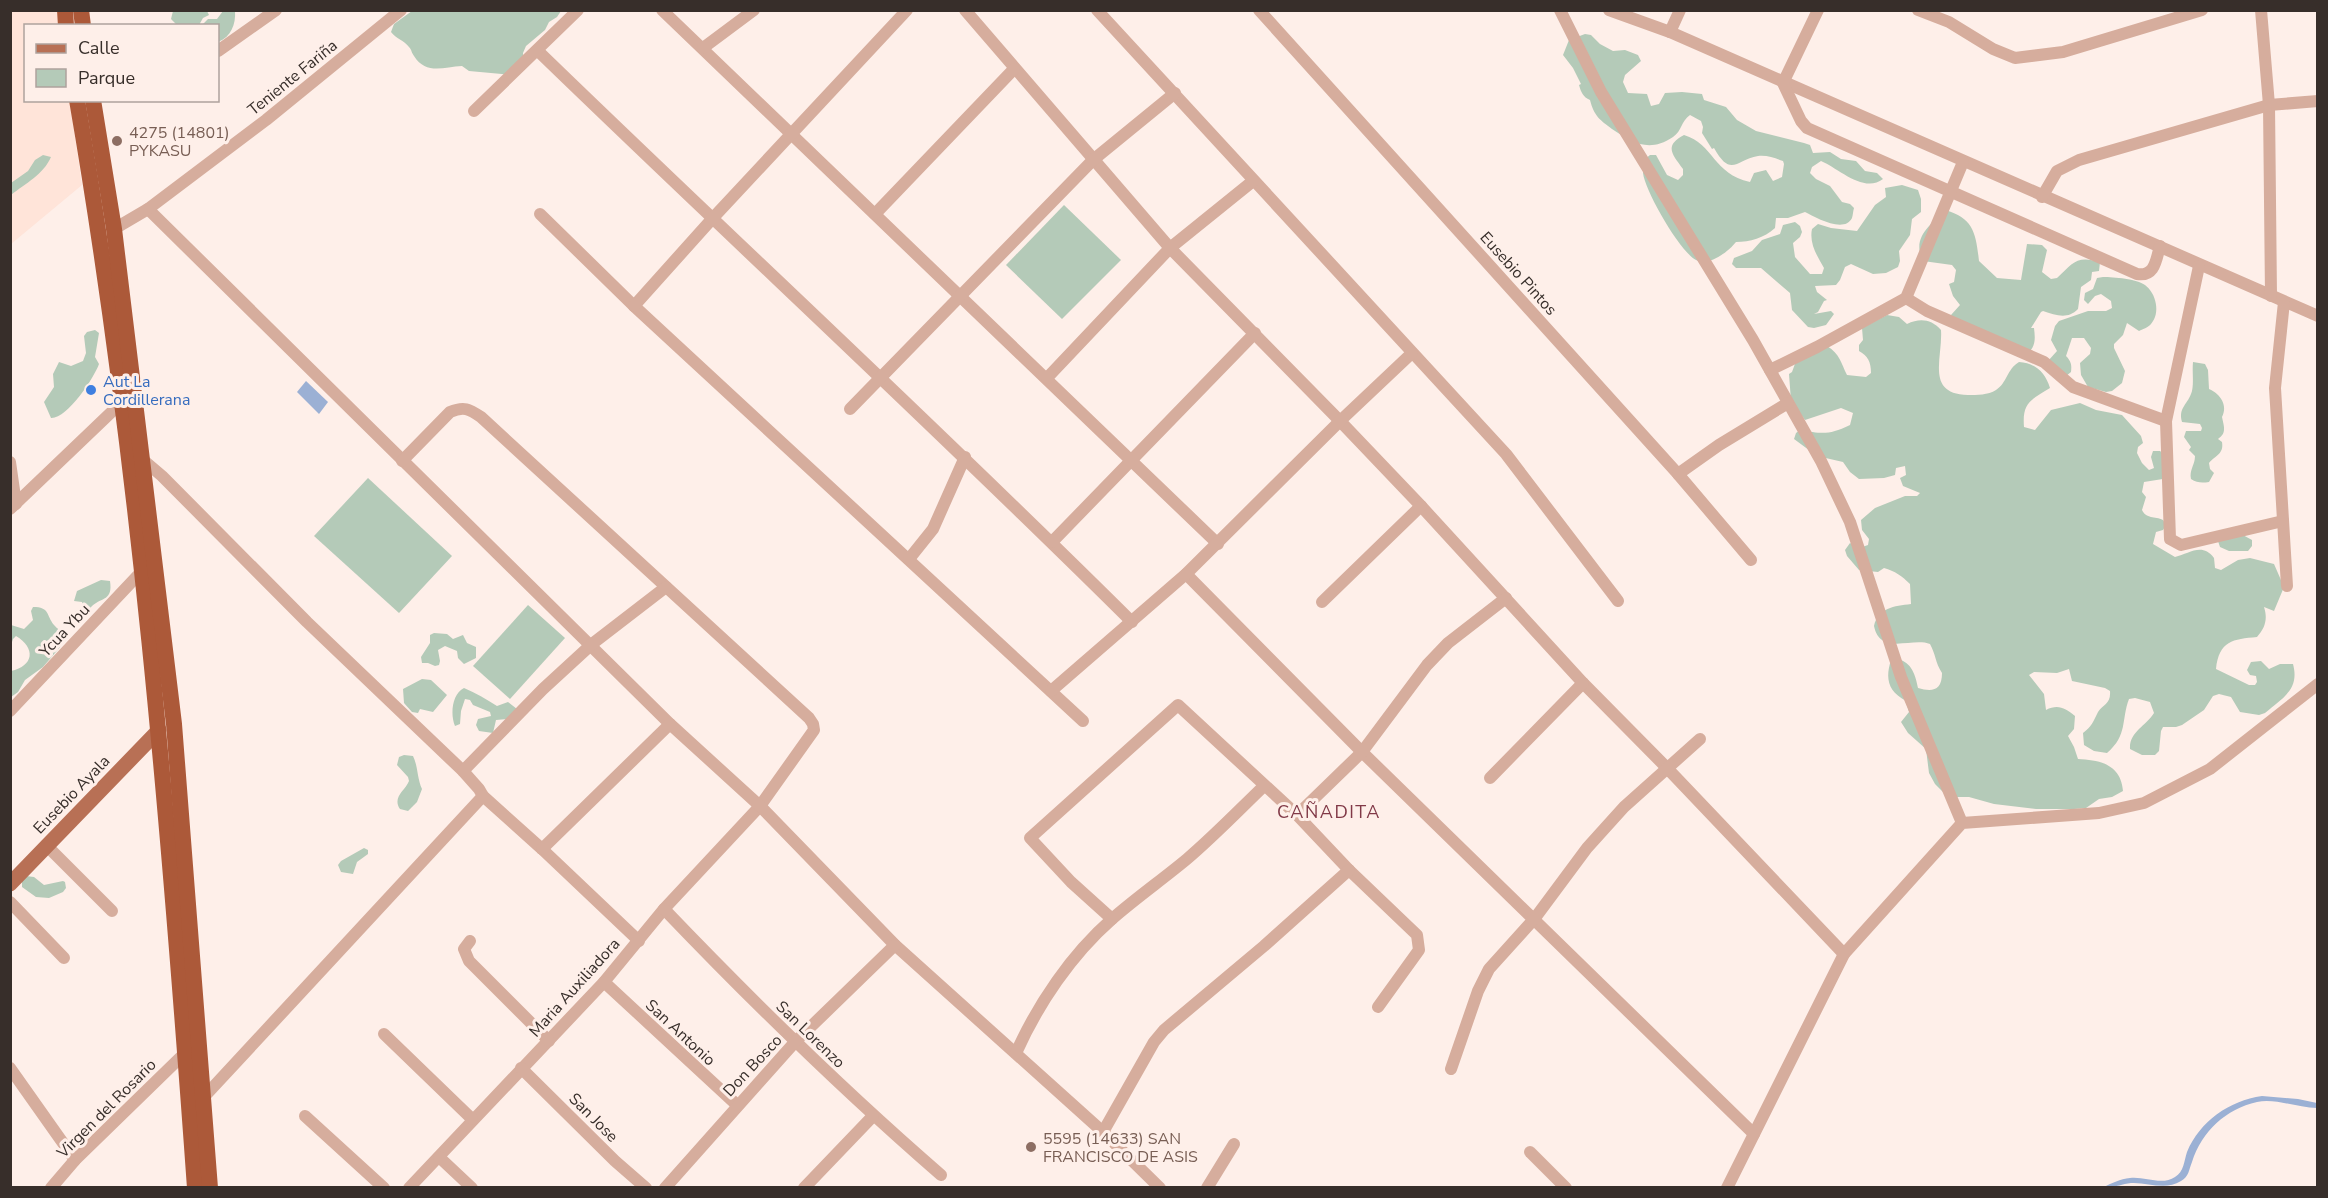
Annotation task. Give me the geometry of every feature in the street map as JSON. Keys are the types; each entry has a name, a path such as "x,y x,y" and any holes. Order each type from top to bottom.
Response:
{"highway":[{"path":"77,102 107,232 142,459 210,1188"},
{"path":"93,102 141,572 166,727 195,1188"}],"main road":[{"name":"Eusebio Ayala","path":"10,884 46,845 166,727"}],"street":[{"path":"219,50 276,10"},
{"name":"Teniente Fariña","path":"107,232 148,208 266,120 401,10"},
{"path":"474,111 578,10"},
{"path":"662,10 790,136 1047,378 1218,544"},
{"path":"703,48 754,10"},
{"path":"634,306 907,10"},
{"path":"965,10 1170,248 1340,421 1583,683 1844,954"},
{"path":"1097,10 1506,454 1618,602"},
{"name":"Eusebio Pintos","path":"1260,10 1678,474 1751,560"},
{"path":"1560,10 1601,92 1770,370 1821,461 1850,522 1901,677 1962,823"},
{"path":"1609,10 1670,32 2042,197 2160,246 2199,266 2318,316"},
{"path":"1670,32 1680,10"},
{"path":"1783,83 1818,10"},
{"path":"1917,10 1939,14 1993,49 2015,58 2063,52 2202,10"},
{"path":"2261,10 2269,105 2271,296"},
{"path":"538,51 712,219 965,457 1132,622"},
{"path":"874,214 1014,69"},
{"path":"1783,83 1801,121 1807,128 2137,274 2150,273 2155,266 2160,246"},
{"path":"850,409 1093,159 1175,93"},
{"path":"2042,197 2057,171 2079,160 2269,105 2318,101"},
{"path":"1770,370 1906,298 1963,162"},
{"path":"1047,378 1170,248 1253,181"},
{"path":"148,208 402,461 592,644 670,724 760,806 895,945 1103,1132 1160,1188"},
{"path":"540,214 634,306 1083,721"},
{"path":"2199,266 2166,421 2170,539 2181,545 2283,521"},
{"path":"1906,298 1927,311 2044,362 2073,387 2166,421"},
{"path":"2284,302 2275,388 2287,586"},
{"path":"1052,543 1255,333"},
{"path":"1051,691 1186,574 1412,353"},
{"path":"13,507 122,402"},
{"path":"1678,474 1719,445 1788,403"},
{"path":"402,461 450,412 460,408 469,409 481,417 666,587 592,644 543,689 463,771"},
{"path":"909,559 933,529 965,457"},
{"path":"142,459 162,476 307,622 463,771 483,796 639,941"},
{"path":"10,462 13,507"},
{"path":"1322,602 1421,506"},
{"name":"Ycua Ybu","path":"10,711 141,572"},
{"path":"1186,574 1362,752 1535,918 1754,1134"},
{"name":"Maria Auxiliadora","path":"409,1188 604,982 664,909 760,806 814,730 813,724 666,587"},
{"path":"1297,815 1362,752 1427,665 1448,643 1506,598"},
{"path":"1490,778 1583,683"},
{"path":"1727,1188 1844,954 1962,823 2099,813 2144,803 2210,769 2318,684"},
{"path":"1112,919 1071,882 1030,838 1178,705 1297,815 1349,870 1417,934 1419,951 1378,1007"},
{"path":"542,849 670,724"},
{"path":"1451,1069 1489,969 1535,918 1587,848 1624,807 1701,739"},
{"path":"1016,1053 1027,1029 1049,993 1084,947 1112,919 1189,857 1264,786"},
{"path":"203,1098 483,796"},
{"path":"46,845 112,911"},
{"path":"1103,1132 1154,1042 1164,1030 1264,946 1349,870"},
{"path":"10,902 64,958"},
{"name":"San Lorenzo","path":"664,909 733,982 795,1042 873,1116 941,1175"},
{"path":"470,941 464,949 469,961 549,1041"},
{"name":"Don Bosco","path":"665,1188 795,1042 895,945"},
{"name":"San Antonio","path":"604,982 737,1105"},
{"path":"384,1034 472,1119"},
{"name":"Virgen del Rosario","path":"51,1188 75,1160 186,1052"},
{"path":"10,1068 75,1160"},
{"name":"San Jose","path":"521,1068 615,1161 646,1188"},
{"path":"305,1116 384,1188"},
{"path":"804,1188 873,1116"},
{"path":"1207,1188 1234,1144"},
{"path":"1530,1152 1566,1188"},
{"path":"439,1156 472,1188"}],"shaded area":[{"path":"11,11 57,11 59,24 24,24 24,102 70,102 82,185 11,244"}],"green space":[{"path":"173,11 207,11 209,15 203,18 200,24 176,24 171,19"},
{"path":"223,11 235,11 232,30 219,42 219,24 203,24 208,19 217,19"},
{"path":"412,11 561,11 549,22 545,30 526,46 523,62 514,75 469,71 462,66 429,68 424,66 407,45 391,32 394,24"},
{"path":"1585,34 1591,35 1600,44 1613,51 1625,50 1638,55 1641,61 1625,75 1623,82 1628,93 1647,94 1651,106 1659,104 1665,93 1702,94 1704,100 1726,107 1737,120 1756,131 1810,145 1813,153 1830,152 1841,159 1856,161 1865,171 1877,173 1883,179 1876,183 1860,182 1821,161 1812,167 1810,173 1830,186 1842,202 1854,208 1852,218 1848,223 1843,225 1829,223 1805,212 1788,218 1776,218 1775,228 1762,237 1736,242 1729,250 1713,260 1701,262 1696,260 1681,246 1656,206 1645,182 1643,173 1645,159 1650,155 1656,155 1667,175 1678,180 1683,175 1683,169 1673,155 1672,147 1684,135 1702,145 1728,173 1750,182 1754,173 1766,170 1773,181 1782,177 1783,161 1768,156 1758,156 1730,165 1714,148 1712,149 1702,133 1701,121 1690,115 1676,135 1664,142 1641,144 1620,134 1598,117 1590,100 1582,92 1579,85 1581,84 1573,68 1563,55 1569,40"},
{"path":"43,155 51,157 48,163 34,178 11,195 11,183 28,171 35,160"},
{"path":"1902,185 1918,190 1921,212 1912,219 1910,235 1899,251 1898,267 1886,273 1873,274 1851,264 1845,267 1836,285 1815,286 1817,292 1827,300 1814,314 1831,311 1834,314 1826,325 1808,327 1792,310 1790,293 1761,268 1736,268 1732,264 1734,258 1752,251 1762,240 1780,234 1783,225 1795,222 1800,226 1802,232 1793,243 1795,257 1810,274 1822,274 1824,268 1816,254 1812,229 1818,224 1857,231 1875,205 1886,197 1885,188"},
{"path":"1064,205 1121,260 1062,319 1006,265"},
{"path":"1945,210 1955,213 1972,228 1979,261 1997,278 2021,280 2027,244 2042,245 2047,250 2042,272 2051,279 2057,278 2071,264 2080,260 2100,262 2099,271 2092,272 2091,280 2081,287 2078,309 2066,316 2041,312 2031,328 2034,328 2035,337 2030,351 1952,321 1951,315 1960,305 1953,296 1949,284 1954,282 1956,270 1952,265 1923,261 1919,245 1924,232"},
{"path":"2097,278 2141,283 2152,293 2156,303 2156,314 2150,325 2139,331 2127,323 2123,335 2114,344 2125,371 2122,383 2112,391 2106,392 2088,387 2081,375 2080,363 2090,354 2091,348 2084,338 2072,338 2066,356 2071,363 2071,372 2066,376 2048,361 2057,351 2051,340 2059,321 2088,311 2106,311 2112,308 2111,301 2101,294 2095,296 2088,304 2084,300 2085,293 2093,289"},
{"path":"1887,315 1899,317 1907,324 1921,320 1929,322 1941,330 1939,373 1946,388 1955,393 1975,395 1993,392 2003,384 2015,365 2019,362 2030,364 2042,373 2050,388 2026,407 2024,427 2035,430 2051,410 2080,403 2096,410 2122,415 2141,436 2143,443 2138,447 2137,453 2149,470 2154,468 2151,457 2153,451 2160,451 2165,455 2169,478 2144,482 2142,492 2146,497 2142,510 2144,513 2163,520 2166,525 2163,530 2156,532 2153,544 2175,557 2195,550 2205,551 2214,558 2215,568 2221,570 2238,560 2250,558 2274,564 2284,587 2274,611 2264,607 2266,619 2260,634 2257,637 2229,643 2220,652 2216,669 2249,685 2255,685 2256,676 2250,675 2247,670 2251,662 2261,661 2269,669 2280,664 2293,664 2294,681 2288,693 2265,713 2259,715 2240,712 2231,697 2219,694 2213,696 2204,710 2182,725 2163,727 2159,751 2155,755 2142,755 2130,749 2132,738 2154,713 2150,702 2135,698 2129,699 2121,734 2107,753 2094,751 2084,745 2083,733 2108,701 2110,691 2072,681 2069,669 2057,673 2034,672 2029,675 2044,694 2046,710 2054,707 2061,708 2075,716 2074,729 2068,736 2078,759 2102,763 2114,770 2123,791 2112,797 2099,799 2086,808 2074,809 2036,809 1994,804 1944,793 1929,773 1926,749 1908,733 1901,722 1909,712 1906,701 1895,693 1888,679 1891,660 1897,660 1907,663 1910,667 1918,688 1932,690 1938,687 1942,673 1932,648 1930,644 1923,642 1890,643 1877,635 1874,626 1879,615 1888,609 1911,604 1910,584 1898,574 1884,568 1878,572 1859,570 1847,556 1845,550 1850,543 1859,547 1868,545 1869,539 1862,530 1861,520 1875,508 1905,496 1917,496 1920,493 1903,486 1900,478 1906,475 1905,466 1896,468 1895,475 1859,479 1843,462 1817,456 1794,439 1800,430 1826,433 1850,425 1853,413 1841,408 1805,420 1791,401 1789,374 1796,361 1827,346 1837,356 1847,375 1866,377 1871,373 1871,369 1867,357 1859,351 1859,345 1863,340 1862,328"},
{"path":"95,330 99,333 95,357 99,364 96,370 86,388 72,405 57,417 51,418 44,402 54,387 53,374 59,362 71,366 83,361 86,353 84,336 87,332"},
{"path":"2193,362 2205,364 2208,370 2209,389 2220,397 2224,405 2222,417 2224,432 2218,439 2222,442 2222,449 2209,463 2214,473 2209,482 2197,482 2191,479 2195,456 2189,450 2191,447 2184,437 2186,431 2201,431 2202,428 2200,424 2182,422 2181,417 2182,409 2192,391"},
{"path":"368,478 452,556 399,613 314,536"},
{"path":"2241,534 2252,540 2252,546 2248,551 2229,551 2220,547 2218,541"},
{"path":"101,580 110,581 110,592 106,598 92,606 79,619 75,616 75,612 83,606 82,602 74,601 77,591"},
{"path":"528,605 565,638 510,699 473,666"},
{"path":"33,607 45,610 54,625 66,635 67,639 43,667 25,680 18,692 11,697 11,671 19,669 30,656 27,646 16,636 11,645 11,625 24,629 33,620 31,611"},
{"path":"447,634 453,639 463,635 467,643 476,647 476,658 464,664 458,658 457,651 445,646 438,650 439,665 422,663 421,657 430,643 430,635"},
{"path":"422,679 431,680 447,695 433,712 420,709 418,713 412,712 404,703 403,689"},
{"path":"464,688 497,706 508,702 517,709 507,719 496,720 493,733 479,731 476,725 478,719 491,716 490,712 465,699 460,724 455,726 453,705 457,695"},
{"path":"413,756 422,789 417,802 408,811 400,809 397,801 409,781 397,765 399,757"},
{"path":"364,848 368,850 368,854 357,862 353,874 341,872 338,865 341,861"},
{"path":"26,876 34,877 44,885 63,881 66,888 63,892 49,898 36,897 22,887 22,881"}],"water":[{"path":"306,381 328,402 319,414 297,392"},
{"path":"2262,1096 2317,1103 2317,1108 2272,1101 2246,1105 2225,1116 2209,1131 2196,1151 2187,1175 2181,1181 2169,1185 2131,1183 2104,1187 2116,1181 2135,1178 2170,1180 2182,1169 2193,1141 2208,1122 2238,1102"}],"place":[{"name":"4275 (14801) PYKASU","path":"117,141"},
{"name":"Aut La Cordillerana","path":"91,390"},
{"name":"5595 (14633) SAN FRANCISCO DE ASIS","path":"1031,1147"}],"district":[{"name":"CAÑADITA","path":"1329,812"}]}
